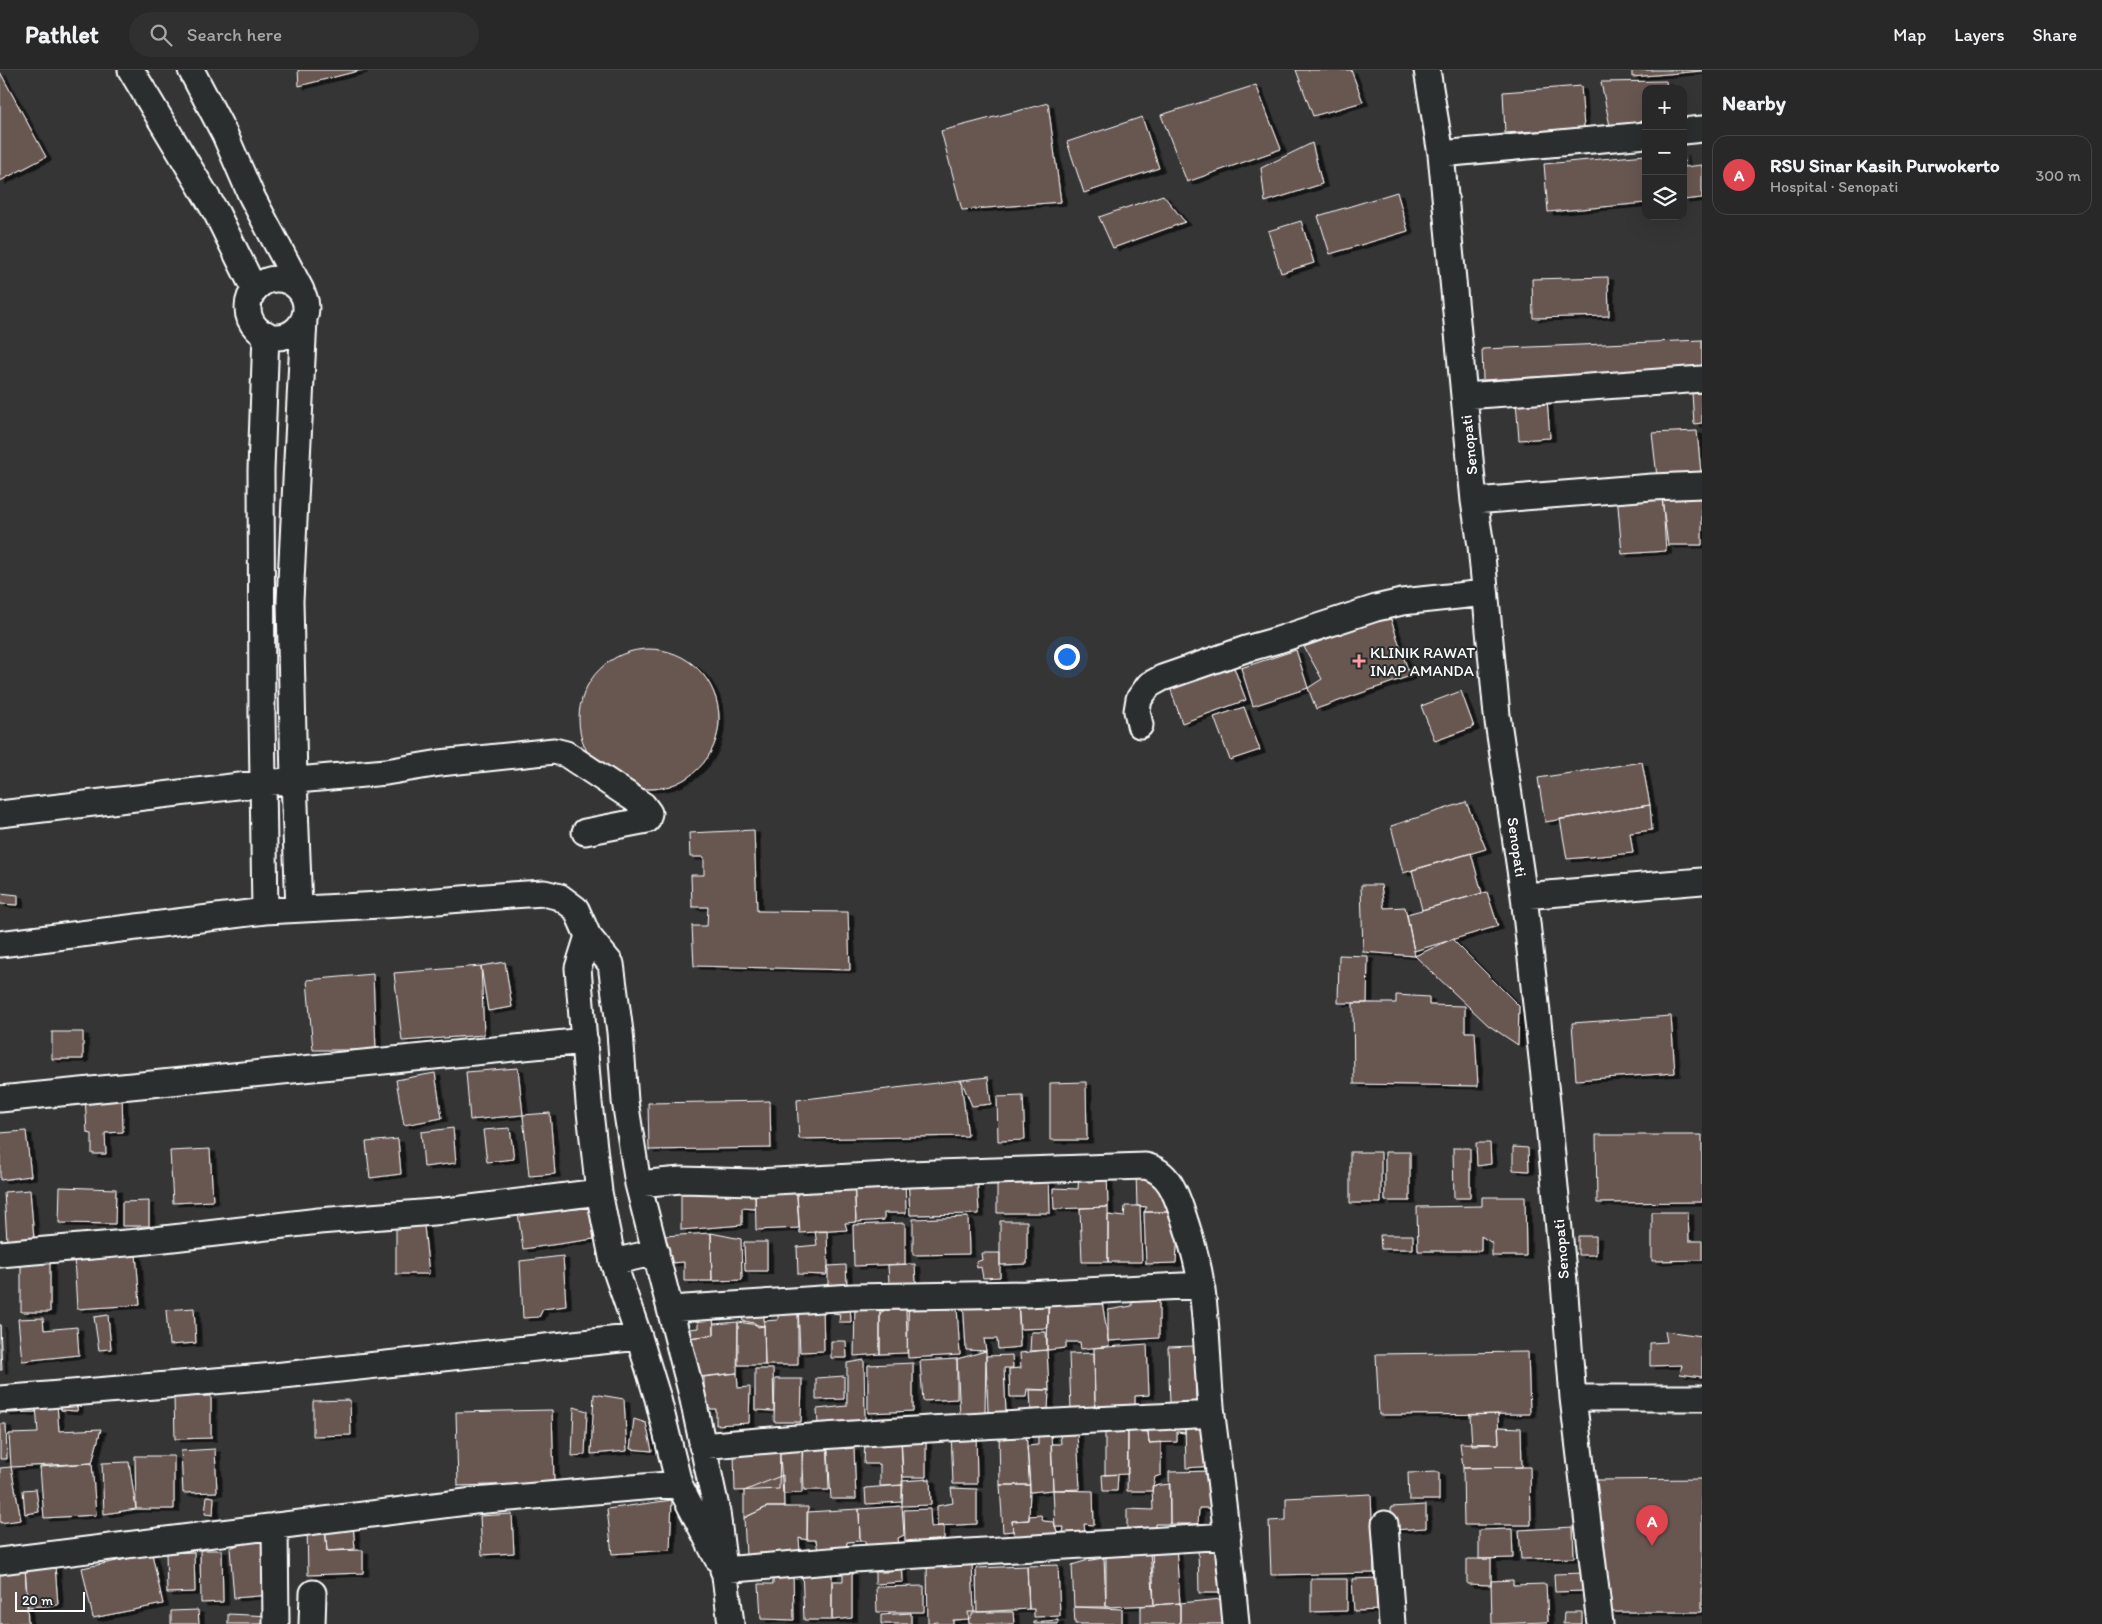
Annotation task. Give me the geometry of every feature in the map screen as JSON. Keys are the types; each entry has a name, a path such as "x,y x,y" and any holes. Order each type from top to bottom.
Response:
{"street":[{"path":"130,70 217,214 254,290"},
{"path":"191,70 301,290 306,304 290,601 299,909"},
{"name":"Senopati","path":"1427,70 1441,154 1474,501 1481,546 1497,715 1524,896 1547,1103 1573,1398 1600,1624"},
{"path":"1687,131 1702,130"},
{"path":"1441,154 1642,135"},
{"path":"217,214 252,195"},
{"path":"301,290 296,285 282,279 266,280 254,290 248,304 250,318 254,325 266,334 273,336 288,335 300,326 304,319"},
{"path":"265,911 261,470 266,334"},
{"path":"1464,396 1702,379"},
{"path":"1474,501 1652,487 1702,485"},
{"path":"1140,725 1137,711 1139,699 1149,685 1186,669 1376,608 1402,602 1485,593"},
{"path":"262,602 290,601"},
{"path":"0,814 264,782 386,772 440,763 554,751 566,754 643,805 648,813 647,820 585,832"},
{"path":"1524,896 1702,881"},
{"path":"0,944 265,911 400,904 544,893 560,896 576,909 588,936 611,964 620,1032 625,1101 638,1184 692,1395 717,1512 731,1624"},
{"path":"588,936 578,968 585,1041 588,1103 599,1192 613,1262 658,1399 679,1484 723,1570"},
{"path":"0,1099 585,1041"},
{"path":"588,1103 625,1101"},
{"path":"638,1184 680,1180 763,1182 909,1174 1145,1166 1153,1168 1172,1184 1194,1250 1202,1285 1212,1414 1228,1536 1236,1624"},
{"path":"0,1254 138,1242 319,1221 446,1211 599,1192"},
{"path":"613,1262 656,1252"},
{"path":"670,1309 852,1298 1026,1294 1202,1285"},
{"path":"0,1399 274,1376 639,1337"},
{"path":"658,1399 692,1395"},
{"path":"1573,1398 1702,1398"},
{"path":"702,1446 900,1429 972,1428 1212,1414"},
{"path":"0,1561 474,1501 679,1484"},
{"path":"1385,1524 1392,1624"},
{"path":"275,1526 276,1624"},
{"path":"723,1570 854,1559 1228,1536"},
{"path":"312,1624 313,1593"}],"building":[{"path":"298,70 362,70 299,86"},
{"path":"1296,70 1351,70 1363,102 1313,116"},
{"path":"1632,70 1702,70 1702,71 1632,77"},
{"path":"0,72 46,157 0,181"},
{"path":"1666,81 1666,85 1642,85 1642,127 1611,131 1601,82"},
{"path":"1256,85 1281,149 1187,182 1161,115"},
{"path":"1581,86 1584,128 1505,133 1503,92"},
{"path":"1048,103 1061,202 962,210 941,131"},
{"path":"1142,117 1159,168 1084,193 1067,142"},
{"path":"1312,143 1322,184 1265,202 1261,168"},
{"path":"1642,155 1642,203 1548,212 1544,164"},
{"path":"1702,165 1702,198 1687,200 1687,167"},
{"path":"1397,192 1408,231 1330,254 1318,216"},
{"path":"1163,195 1185,222 1113,248 1099,217"},
{"path":"1301,221 1314,263 1281,273 1268,231"},
{"path":"1608,277 1609,316 1533,318 1532,279"},
{"path":"1702,340 1702,367 1483,380 1482,349"},
{"path":"1702,391 1702,423 1694,424 1692,393"},
{"path":"1547,399 1550,438 1519,440 1516,401"},
{"path":"1697,431 1701,473 1657,477 1652,433"},
{"path":"1662,490 1666,551 1622,554 1617,494"},
{"path":"1702,498 1702,545 1668,545 1662,499"},
{"name":"KLINIK RAWAT INAP AMANDA","path":"1390,617 1410,676 1316,709 1308,688 1322,679 1304,647"},
{"path":"649,649 663,650 676,654 699,669 714,692 718,705 718,733 714,746 699,769 676,784 663,788 649,789 635,788 622,784 599,769 584,746 580,733 579,719 580,705 584,692 599,669 622,654 635,650"},
{"path":"1296,650 1308,688 1253,706 1241,668"},
{"path":"1233,665 1246,700 1182,723 1170,687"},
{"path":"1461,691 1474,727 1435,741 1421,706"},
{"path":"1244,707 1260,750 1230,760 1214,717"},
{"path":"1642,762 1650,805 1545,822 1538,778"},
{"path":"1466,802 1486,849 1403,873 1391,826"},
{"path":"1650,805 1652,830 1630,833 1633,853 1567,859 1560,819"},
{"path":"754,830 757,911 848,912 850,970 694,966 692,926 707,926 708,907 692,907 691,875 704,875 704,857 690,857 689,833"},
{"path":"1471,853 1482,893 1422,910 1412,870"},
{"path":"1361,885 1381,885 1384,908 1405,907 1415,956 1363,952"},
{"path":"1487,892 1498,926 1414,951 1407,914"},
{"path":"0,893 18,895 18,905 0,904"},
{"path":"1452,939 1519,1006 1518,1045 1488,1025 1415,956"},
{"path":"1339,955 1368,956 1367,1003 1338,1003"},
{"path":"505,962 512,1007 488,1011 481,966"},
{"path":"481,966 484,1035 402,1041 394,973"},
{"path":"373,974 376,1050 313,1050 307,980"},
{"path":"1396,995 1429,997 1429,1005 1465,1006 1465,1032 1475,1032 1478,1086 1354,1084 1353,1003 1396,1003"},
{"path":"1671,1016 1675,1073 1576,1080 1572,1023"},
{"path":"52,1032 83,1032 83,1059 52,1059"},
{"path":"518,1068 523,1115 470,1120 466,1072"},
{"path":"435,1073 442,1118 404,1125 396,1080"},
{"path":"988,1077 991,1104 972,1106 961,1080"},
{"path":"961,1080 968,1136 799,1139 797,1100"},
{"path":"1086,1082 1087,1140 1050,1140 1050,1083"},
{"path":"122,1093 123,1132 105,1133 106,1154 92,1154 92,1134 87,1133 85,1095"},
{"path":"1023,1096 1025,1140 998,1141 997,1097"},
{"path":"770,1101 771,1148 649,1150 648,1103"},
{"path":"550,1113 555,1174 529,1176 523,1115"},
{"path":"453,1128 456,1163 424,1167 421,1132"},
{"path":"510,1128 514,1159 487,1162 483,1130"},
{"path":"26,1131 31,1176 0,1180 0,1133"},
{"path":"1596,1135 1702,1135 1702,1202 1597,1203"},
{"path":"398,1139 401,1174 370,1178 366,1142"},
{"path":"1476,1143 1490,1143 1491,1164 1477,1166"},
{"path":"1513,1147 1528,1148 1529,1171 1513,1170"},
{"path":"1453,1148 1470,1148 1470,1198 1454,1198"},
{"path":"210,1149 213,1201 173,1203 170,1151"},
{"path":"1350,1152 1381,1152 1381,1203 1350,1203"},
{"path":"1385,1152 1410,1152 1410,1201 1385,1201"},
{"path":"1079,1170 1107,1173 1108,1207 1054,1209 1053,1188 1078,1189"},
{"path":"1049,1171 1050,1213 997,1213 997,1176"},
{"path":"1136,1172 1169,1185 1179,1212 1144,1212 1147,1207 1137,1206"},
{"path":"977,1173 979,1214 910,1215 908,1175"},
{"path":"905,1175 906,1213 884,1213 884,1220 856,1222 854,1178"},
{"path":"854,1178 856,1222 845,1223 847,1230 800,1233 796,1182"},
{"path":"681,1182 755,1184 755,1209 742,1208 742,1225 681,1230"},
{"path":"796,1182 799,1228 756,1230 755,1184"},
{"path":"60,1187 116,1189 115,1224 59,1223"},
{"path":"30,1190 34,1239 7,1241 4,1192"},
{"path":"1482,1197 1525,1197 1526,1256 1492,1256 1492,1243 1481,1236 1481,1251 1418,1251 1417,1207 1482,1206"},
{"path":"149,1201 149,1226 122,1226 122,1202"},
{"path":"1125,1206 1140,1206 1142,1262 1108,1262 1108,1215 1124,1217"},
{"path":"1108,1207 1108,1262 1082,1262 1080,1208"},
{"path":"589,1208 594,1239 523,1249 518,1213"},
{"path":"1144,1212 1179,1212 1176,1263 1146,1264"},
{"path":"1652,1212 1688,1212 1689,1241 1702,1241 1702,1260 1652,1261"},
{"path":"968,1217 969,1254 913,1255 913,1219"},
{"path":"1000,1221 1027,1221 1027,1264 1000,1265"},
{"path":"905,1223 905,1264 854,1266 853,1225"},
{"path":"396,1224 424,1226 429,1274 396,1274"},
{"path":"815,1231 827,1231 828,1266 826,1275 798,1274 797,1247 817,1245"},
{"path":"711,1233 712,1281 684,1281 684,1262 670,1263 664,1236"},
{"path":"711,1233 741,1239 742,1280 712,1281"},
{"path":"1380,1235 1413,1235 1413,1249 1381,1249"},
{"path":"1578,1236 1596,1236 1596,1255 1578,1255"},
{"path":"744,1242 767,1242 767,1271 745,1271"},
{"path":"136,1253 140,1305 77,1309 74,1257"},
{"path":"981,1253 1000,1253 1000,1277 983,1278 981,1267 977,1268 976,1262 982,1260"},
{"path":"21,1254 50,1254 50,1312 21,1312"},
{"path":"563,1256 566,1306 543,1309 539,1317 523,1318 520,1261"},
{"path":"915,1264 916,1283 889,1283 888,1265"},
{"path":"846,1265 847,1286 828,1287 828,1266"},
{"path":"1159,1289 1159,1338 1108,1341 1108,1310 1132,1306 1132,1290"},
{"path":"909,1296 907,1353 880,1354 880,1313"},
{"path":"1076,1296 1102,1301 1109,1346 1081,1349 1080,1342 1066,1342 1066,1348 1047,1350 1048,1306 1076,1304"},
{"path":"1018,1297 1020,1347 998,1349 997,1339 984,1339 986,1351 966,1350 963,1299"},
{"path":"1018,1297 1049,1297 1048,1328 1020,1329"},
{"path":"880,1303 880,1354 854,1356 855,1304"},
{"path":"850,1304 851,1322 839,1322 840,1314 833,1313 832,1305"},
{"path":"778,1306 798,1307 798,1365 765,1365 764,1321 778,1320"},
{"path":"764,1307 764,1326 758,1327 755,1323 743,1321 741,1314"},
{"path":"798,1307 823,1307 824,1351 800,1352"},
{"path":"957,1307 960,1355 908,1358 906,1310"},
{"path":"194,1308 196,1343 169,1345 166,1310"},
{"path":"713,1311 714,1335 688,1338 689,1329 698,1328 698,1312"},
{"path":"108,1315 111,1349 99,1350 94,1317"},
{"path":"43,1318 44,1330 77,1327 79,1355 22,1361 18,1319"},
{"path":"738,1322 764,1326 765,1365 738,1365"},
{"path":"738,1322 737,1373 698,1377 688,1338 714,1335 714,1324"},
{"path":"0,1324 2,1370 0,1370"},
{"path":"1665,1331 1702,1336 1702,1377 1680,1374 1682,1365 1650,1366 1650,1343 1667,1342"},
{"path":"1031,1332 1046,1332 1047,1350 1030,1351"},
{"path":"831,1341 846,1341 847,1358 831,1358"},
{"path":"1147,1344 1149,1395 1135,1396 1135,1406 1095,1406 1094,1348"},
{"path":"1195,1346 1196,1402 1170,1404 1168,1347"},
{"path":"1047,1350 1049,1390 1027,1389 1026,1397 1010,1397 1009,1369 1021,1368 1020,1353"},
{"path":"986,1351 985,1414 960,1416 957,1359"},
{"path":"1528,1352 1530,1414 1379,1415 1376,1354"},
{"path":"1094,1353 1095,1406 1071,1410 1069,1354"},
{"path":"1012,1355 1013,1368 1004,1368 1006,1413 988,1412 986,1356"},
{"path":"957,1359 957,1399 923,1401 920,1361"},
{"path":"864,1360 865,1420 818,1424 817,1409 847,1406 847,1363"},
{"path":"913,1363 913,1411 868,1413 868,1365"},
{"path":"755,1369 773,1369 774,1411 755,1410"},
{"path":"737,1373 738,1388 750,1387 749,1423 716,1425 716,1409 704,1409 704,1377"},
{"path":"844,1376 844,1399 816,1400 816,1378"},
{"path":"775,1379 802,1379 801,1422 774,1422"},
{"path":"1030,1390 1049,1390 1048,1410 1031,1410"},
{"path":"62,1394 78,1396 77,1411 61,1410"},
{"path":"594,1394 624,1399 627,1451 591,1454"},
{"path":"211,1396 211,1438 175,1439 174,1397"},
{"path":"36,1397 36,1412 5,1413 5,1398"},
{"path":"350,1400 351,1435 313,1436 313,1401"},
{"path":"57,1404 59,1431 101,1429 92,1463 11,1467 9,1434 38,1433 36,1405"},
{"path":"574,1407 587,1411 585,1455 572,1456"},
{"path":"552,1410 554,1483 458,1486 456,1412"},
{"path":"1498,1414 1499,1444 1472,1445 1470,1415"},
{"path":"634,1419 646,1423 652,1451 630,1449"},
{"path":"1185,1420 1204,1420 1203,1445 1213,1448 1213,1466 1186,1468"},
{"path":"1185,1420 1185,1433 1177,1432 1177,1442 1149,1443 1147,1422"},
{"path":"0,1424 6,1424 7,1459 0,1459"},
{"path":"1498,1427 1521,1428 1522,1467 1463,1468 1460,1443 1499,1444"},
{"path":"1051,1429 1053,1490 1030,1492 1027,1446 1038,1445 1038,1430"},
{"path":"976,1430 977,1484 953,1484 951,1431"},
{"path":"926,1431 926,1477 903,1477 901,1432"},
{"path":"1105,1431 1128,1431 1128,1474 1105,1475"},
{"path":"1128,1431 1148,1432 1149,1443 1161,1442 1161,1475 1155,1477 1152,1491 1127,1491"},
{"path":"1026,1432 1030,1485 1000,1485 999,1433"},
{"path":"1060,1433 1077,1433 1080,1489 1053,1490 1051,1444 1061,1444"},
{"path":"844,1435 845,1449 854,1448 856,1499 831,1499 827,1436"},
{"path":"827,1436 829,1490 804,1490 802,1438"},
{"path":"802,1438 802,1493 783,1494 779,1444"},
{"path":"901,1440 903,1485 880,1486 880,1464 864,1464 865,1441"},
{"path":"215,1449 217,1492 183,1493 181,1451"},
{"path":"780,1451 779,1489 735,1491 734,1454"},
{"path":"135,1456 174,1456 174,1509 136,1509"},
{"path":"129,1462 136,1509 104,1514 102,1463"},
{"path":"92,1463 96,1515 44,1518 40,1467"},
{"path":"11,1467 21,1520 0,1523 0,1468"},
{"path":"1530,1467 1531,1525 1464,1525 1463,1468"},
{"path":"1216,1471 1216,1508 1199,1508 1198,1524 1170,1524 1169,1472"},
{"path":"1439,1472 1439,1500 1409,1500 1408,1473"},
{"path":"1118,1474 1117,1491 1103,1491 1102,1475"},
{"path":"783,1475 784,1507 767,1507 744,1518 744,1491"},
{"path":"930,1479 931,1505 902,1506 902,1481"},
{"path":"1702,1479 1702,1612 1610,1612 1596,1480"},
{"path":"1170,1484 1170,1524 1155,1524 1155,1532 1127,1533 1127,1509 1153,1510 1152,1486"},
{"path":"903,1485 902,1502 866,1504 865,1488"},
{"path":"1000,1485 1030,1485 1029,1520 1012,1521 1013,1531 1003,1532"},
{"path":"951,1488 977,1489 977,1524 937,1526 937,1506 953,1503"},
{"path":"36,1489 39,1512 25,1514 23,1490"},
{"path":"1053,1490 1093,1491 1094,1525 1084,1524 1085,1534 1063,1533 1064,1527 1055,1527"},
{"path":"1371,1494 1374,1573 1271,1575 1269,1521 1286,1520 1286,1498"},
{"path":"207,1496 214,1497 213,1515 205,1514"},
{"path":"672,1500 670,1550 612,1554 607,1509"},
{"path":"1426,1505 1426,1528 1392,1530 1391,1507"},
{"path":"902,1506 904,1535 898,1538 899,1547 866,1547 865,1541 860,1541 859,1509"},
{"path":"767,1507 808,1507 807,1540 799,1538 800,1553 746,1556 744,1518"},
{"path":"859,1509 860,1541 847,1542 846,1550 818,1551 816,1540 807,1540 807,1512"},
{"path":"930,1509 931,1527 944,1526 944,1545 915,1546 916,1540 905,1541 904,1510"},
{"path":"512,1514 514,1553 482,1555 480,1516"},
{"path":"1041,1515 1043,1521 1054,1522 1058,1536 1014,1538 1012,1521 1029,1520 1029,1516"},
{"path":"353,1524 355,1549 327,1551 325,1525"},
{"path":"325,1525 327,1551 363,1550 363,1573 308,1575 307,1526"},
{"path":"1573,1527 1574,1558 1521,1559 1519,1530"},
{"path":"1512,1529 1513,1558 1479,1559 1479,1530"},
{"path":"265,1535 271,1595 234,1598 230,1548"},
{"path":"1176,1547 1180,1603 1154,1605 1152,1548"},
{"path":"1198,1547 1228,1547 1230,1593 1199,1593"},
{"path":"200,1550 222,1550 223,1602 201,1603"},
{"path":"194,1552 195,1592 167,1593 166,1553"},
{"path":"1150,1552 1154,1605 1106,1607 1106,1556"},
{"path":"152,1554 163,1604 93,1618 82,1568"},
{"path":"1104,1558 1106,1607 1074,1607 1072,1565"},
{"path":"1467,1559 1491,1559 1491,1585 1467,1584"},
{"path":"902,1560 903,1582 875,1584 875,1572 887,1572 887,1564"},
{"path":"852,1562 852,1618 832,1620 832,1581 843,1581 843,1566"},
{"path":"972,1563 974,1612 969,1619 953,1620 953,1624 928,1623 927,1565"},
{"path":"55,1565 58,1605 28,1607 25,1567"},
{"path":"1058,1565 1060,1616 1034,1617 1034,1609 1029,1609 1027,1566"},
{"path":"832,1566 832,1620 804,1620 802,1568"},
{"path":"1027,1566 1029,1609 977,1612 976,1568"},
{"path":"25,1567 28,1623 0,1624 0,1568"},
{"path":"793,1571 794,1620 761,1619 759,1584 773,1584 773,1573"},
{"path":"1583,1573 1584,1591 1555,1592 1554,1574"},
{"path":"1381,1578 1382,1610 1354,1611 1352,1579"},
{"path":"1311,1579 1347,1579 1347,1611 1311,1612"},
{"path":"1513,1580 1513,1585 1546,1584 1548,1622 1492,1624 1491,1581"},
{"path":"924,1586 924,1612 877,1612 876,1587"},
{"path":"1232,1598 1234,1624 1180,1624 1180,1603"},
{"path":"1180,1603 1180,1624 1141,1624 1141,1606"},
{"path":"1074,1607 1122,1609 1122,1624 1075,1624"},
{"path":"198,1610 199,1624 171,1624 171,1611"},
{"path":"968,1612 1013,1612 1014,1624 969,1624"},
{"path":"1564,1612 1582,1612 1582,1624 1563,1624"},
{"path":"911,1613 911,1624 881,1624 881,1615"},
{"path":"228,1614 271,1616 270,1624 228,1624"},
{"path":"1058,1620 1058,1624 1034,1624 1034,1622"}],"place":[{"name":"KLINIK RAWAT INAP AMANDA","path":"1359,661"},
{"name":"RSU Sinar Kasih Purwokerto","path":"1652,1546"}]}
